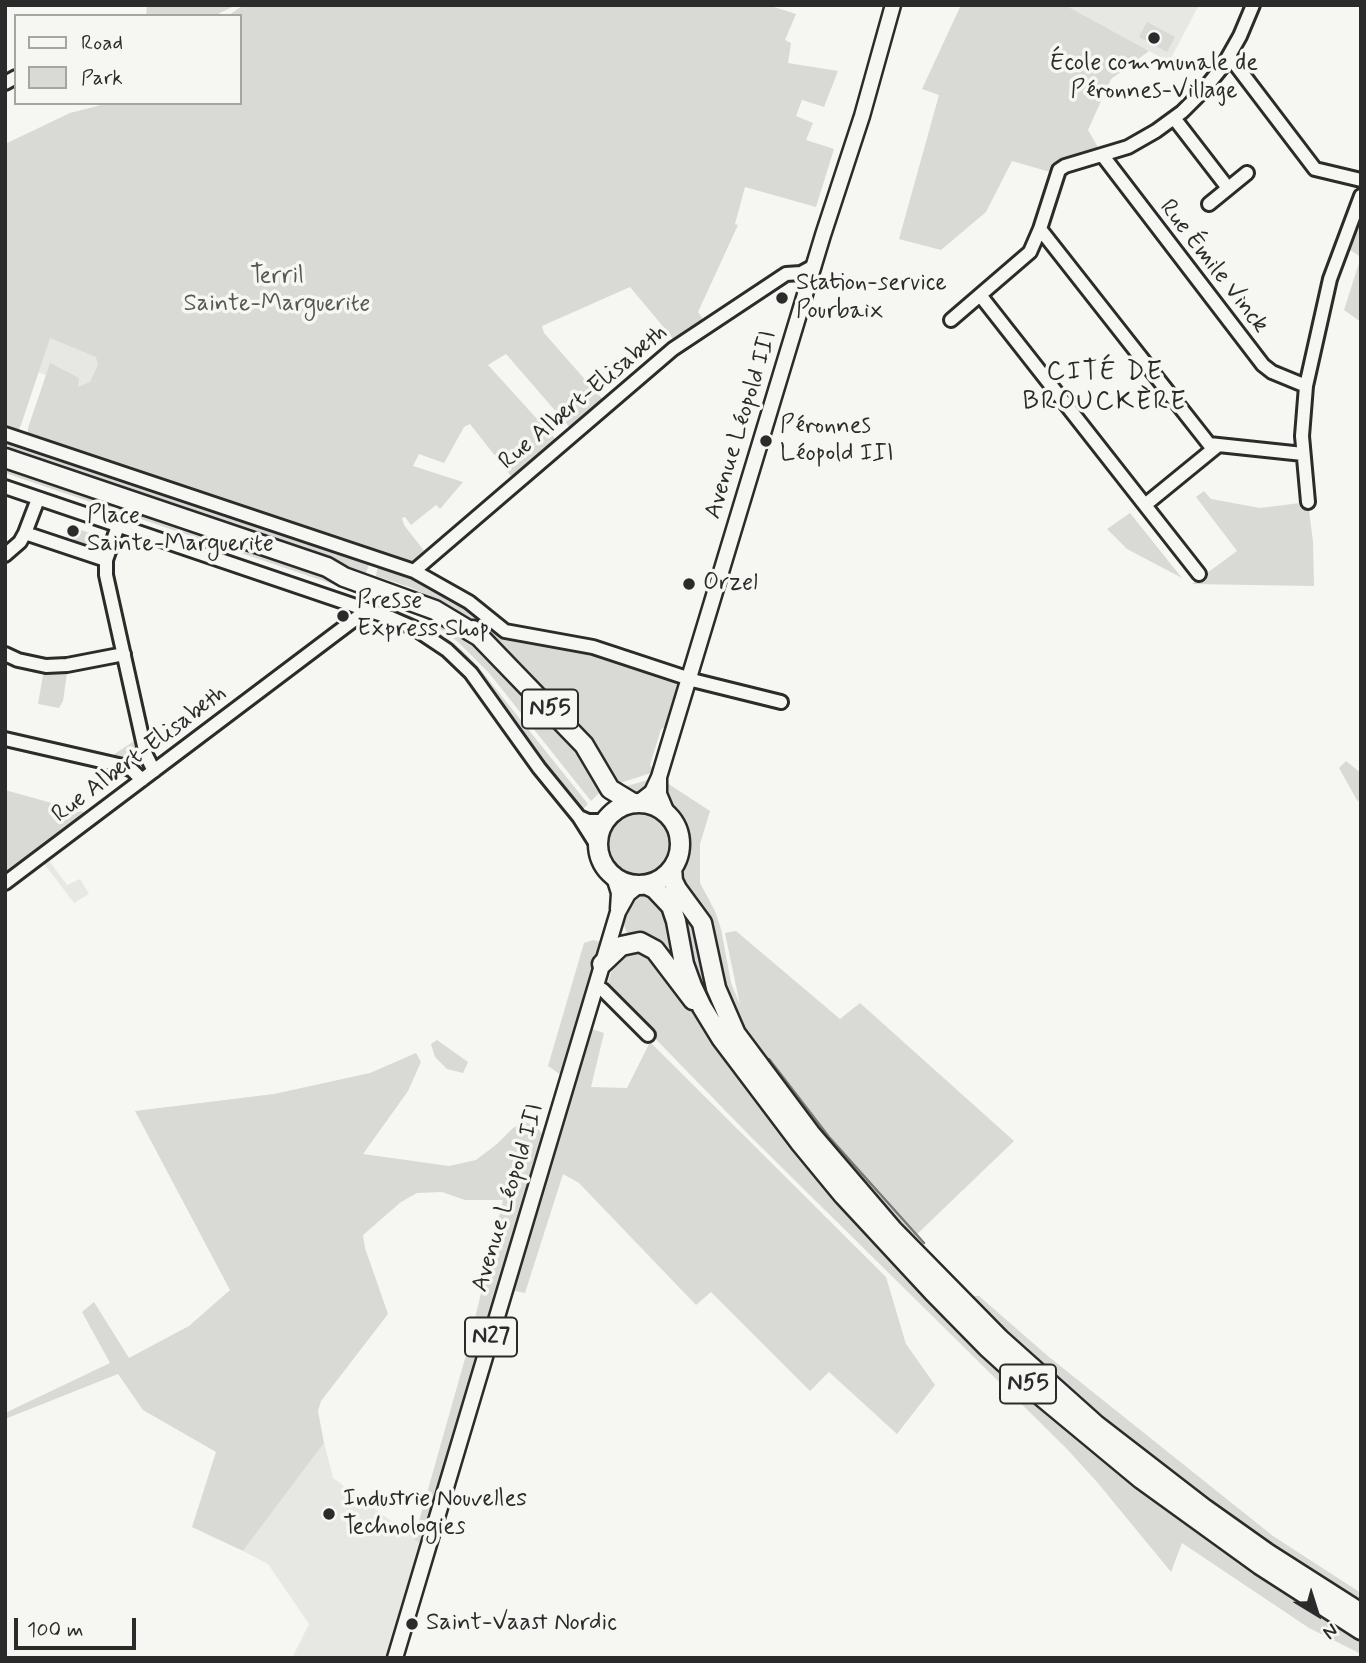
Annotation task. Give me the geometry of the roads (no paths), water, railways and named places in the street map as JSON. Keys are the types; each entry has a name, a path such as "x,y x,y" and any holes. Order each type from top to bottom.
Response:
{"highway":[{"name":"N55","path":"5,458 327,567 355,581 435,610 480,637 584,745 610,789 635,803"},
{"path":"598,847 599,833 607,818 610,789"},
{"path":"607,818 618,809 635,803 652,805 667,814 674,823 680,846 672,868"},
{"name":"N27","path":"598,847 603,863 614,877"},
{"name":"N55","path":"672,868 677,889 702,923 716,988 725,1014 736,1034 810,1133 893,1230 1000,1339 1095,1424 1246,1539 1361,1613"},
{"name":"N27","path":"643,885 656,881 672,868"},
{"path":"614,877 643,885"},
{"name":"N55","path":"643,885 662,895 674,912 684,964 702,1007 749,1077 843,1195 987,1347 1140,1479 1260,1565 1361,1630"},
{"path":"602,964 621,946 634,942 645,944 655,950 688,996 702,1007"}],"main road":[{"name":"Avenue Léopold III","path":"635,803 652,792 659,777 862,116 893,5"},
{"name":"Avenue Léopold III","path":"659,777 659,794 667,814"},
{"name":"Avenue Léopold III","path":"614,877 619,893 618,912"},
{"name":"Avenue Léopold III","path":"395,1658 618,912 628,894 643,885"}],"street":[{"path":"951,320 1027,255 1040,229 1059,170 1136,142 1174,118 1202,92 1229,56 1253,5"},
{"path":"1229,56 1315,169 1361,180"},
{"path":"1174,118 1228,188"},
{"name":"Rue Émile Vinck","path":"1103,156 1264,365 1272,372 1306,386"},
{"path":"1209,204 1247,173"},
{"path":"1308,502 1302,436 1306,386 1330,279 1361,196"},
{"path":"1040,229 1199,435 1209,444 1216,447 1303,454"},
{"name":"Rue Albert-Elisabeth","path":"414,571 673,349 786,274 801,273 814,266"},
{"path":"792,273 801,280 807,290"},
{"path":"980,295 1199,574"},
{"path":"5,434 414,571 469,602 505,631 593,648 690,679 781,702"},
{"path":"1145,505 1216,447"},
{"path":"5,487 414,628 460,661 579,817 598,847"},
{"path":"5,555 20,542 38,499"},
{"path":"118,526 106,560 106,575 146,755 154,771"},
{"path":"25,533 106,560"},
{"name":"Rue Albert-Elisabeth","path":"5,883 367,610"},
{"path":"5,654 46,666 67,665 124,654"},
{"path":"5,738 123,766 132,770 142,780"},
{"path":"579,817 588,821 607,818"},
{"path":"596,986 648,1035"}],"waterway":[{"path":"769,1059 829,1137 924,1243"}],"place":[{"name":"École communale de Péronnes-Village","path":"1154,38"},
{"name":"Station-service Pourbaix","path":"782,298"},
{"name":"Péronnes Léopold III","path":"766,441"},
{"name":"Place Sainte-Marguerite","path":"73,531"},
{"name":"Orzel","path":"689,584"},
{"name":"Presse Express Shop","path":"343,616"},
{"name":"Industrie Nouvelles Technologies","path":"329,1514"},
{"name":"Saint-Vaast Nordic","path":"412,1624"}],"district":[{"name":"CITÉ DE BROUCKÈRE","path":"1105,389"}],"park label":[{"name":"Terril Sainte-Marguerite","path":"277,291"}]}
